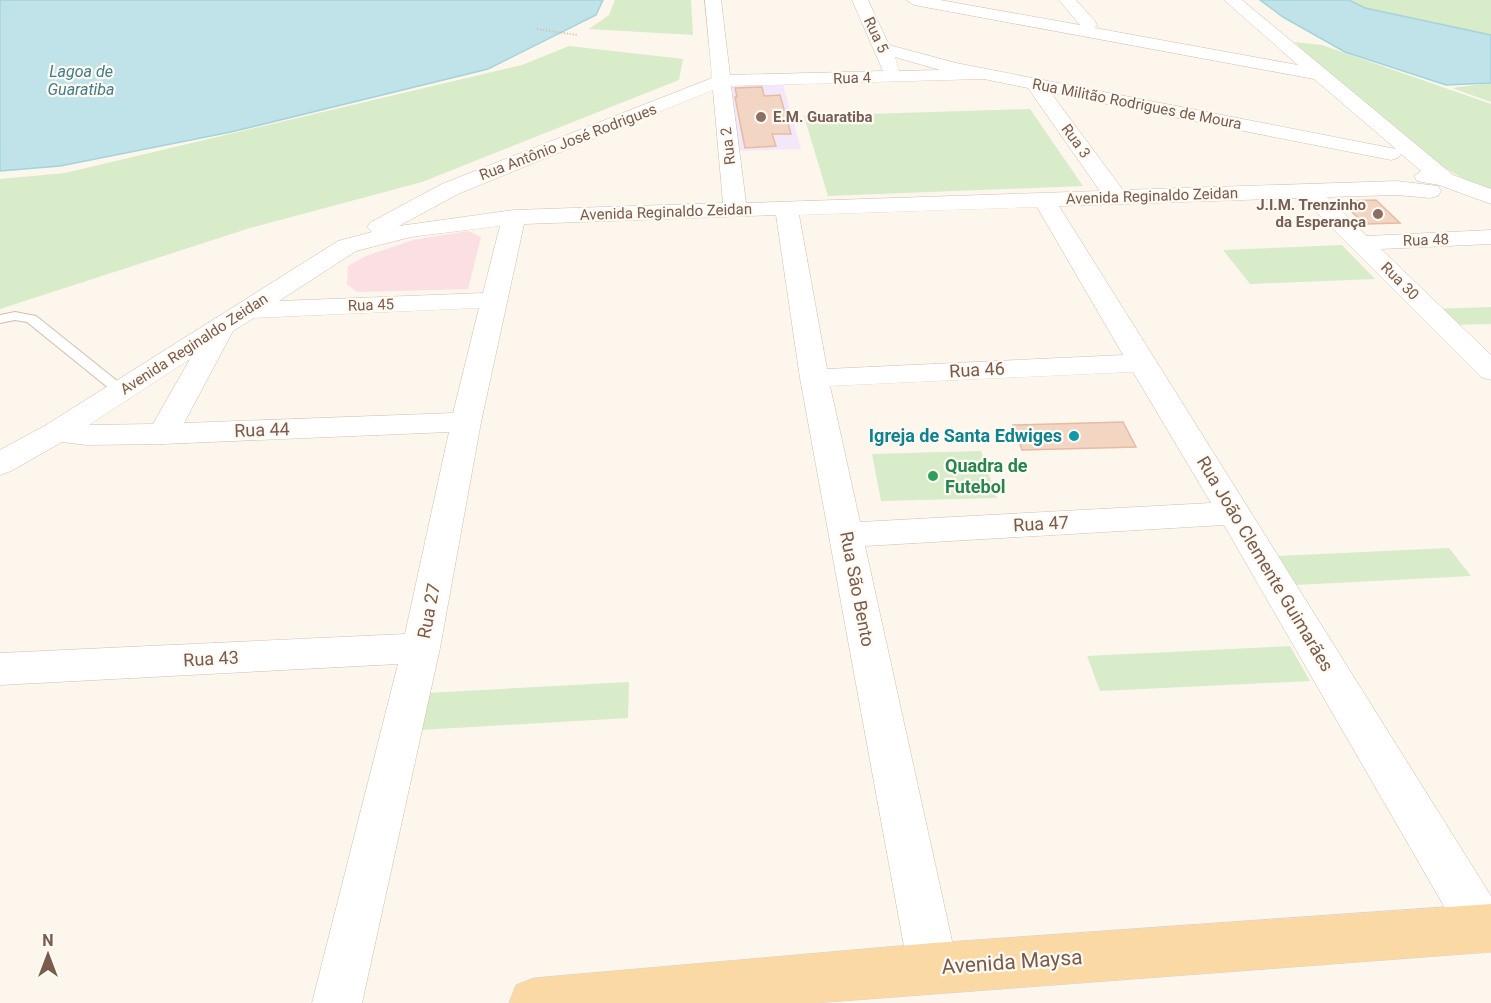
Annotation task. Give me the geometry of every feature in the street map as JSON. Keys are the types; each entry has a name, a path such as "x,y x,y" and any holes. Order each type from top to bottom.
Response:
{"main road":[{"name":"Avenida Maysa","path":"534,1003 933,968 1488,928"}],"street":[{"path":"712,0 720,78"},
{"name":"Rua 5","path":"860,0 893,73"},
{"path":"914,0 1298,62"},
{"path":"949,0 1298,62"},
{"path":"1067,0 1089,25"},
{"path":"1215,0 1265,44 1298,62"},
{"path":"1232,0 1393,148 1429,185"},
{"name":"Rua Militão Rodrigues de Moura","path":"884,49 983,74 1393,148"},
{"name":"Rua 4","path":"893,73 954,68"},
{"name":"Rua 4","path":"720,78 893,73 983,74"},
{"name":"Rua Antônio José Rodrigues","path":"347,246 450,189 720,78"},
{"name":"Rua 2","path":"720,78 735,210"},
{"name":"Rua 3","path":"1035,84 1116,197"},
{"path":"1393,148 1429,185"},
{"name":"Avenida Reginaldo Zeidan","path":"8,460 57,432 347,246 388,235 474,220 514,217 1429,185 1491,198"},
{"path":"450,189 450,197 455,207 474,220"},
{"name":"Rua 30","path":"1308,191 1491,371"},
{"name":"Rua João Clemente Guimarães","path":"1044,200 1141,363 1488,928"},
{"name":"Rua São Bento","path":"786,208 814,378 933,968"},
{"name":"Rua 27","path":"337,1003 421,648 466,422 514,217"},
{"name":"Rua 48","path":"1362,243 1491,237"},
{"name":"Rua 45","path":"247,310 495,300"},
{"path":"163,434 222,327"},
{"name":"Rua 46","path":"814,378 1141,363"},
{"name":"Rua 44","path":"57,432 87,435 163,434 466,422"},
{"path":"0,491 14,470 8,460"},
{"name":"Rua 47","path":"847,536 1235,513"},
{"name":"Rua 43","path":"0,669 421,648"}],"lane":[{"path":"0,319 15,316 31,319 121,391"}],"path":[{"path":"537,29 577,35"}],"shaded area":[{"path":"782,81 801,149 736,151 725,83"},
{"path":"468,231 481,237 468,289 357,292 347,284 348,266 366,256 413,240"}],"green space":[{"path":"615,0 691,0 693,35 589,29 609,15"},
{"path":"1349,0 1491,0 1491,35 1365,8"},
{"path":"1294,42 1322,45 1491,104 1491,190 1465,179 1413,146 1362,104"},
{"path":"569,46 683,59 679,80 422,182 250,228 0,309 0,179 65,173 522,65"},
{"path":"1491,83 1491,102 1452,88"},
{"path":"1030,109 1083,186 828,196 804,116"},
{"path":"1342,245 1375,279 1250,284 1223,250"},
{"path":"1491,307 1491,324 1451,325 1434,309"},
{"name":"Quadra de Futebol","path":"981,451 997,498 881,501 872,454"},
{"path":"1449,548 1471,576 1295,585 1278,556"},
{"path":"1290,646 1310,681 1100,691 1087,656"},
{"path":"629,682 628,718 420,730 427,693"}],"water":[{"name":"Lagoa de Guaratiba","path":"0,0 603,0 596,15 488,69 231,132 60,166 0,171"},
{"path":"1260,0 1349,0 1365,8 1491,35 1491,83 1446,85 1345,52 1283,17"}],"building":[{"path":"762,87 764,96 780,95 791,134 772,134 776,146 745,148 735,88"},
{"path":"1376,200 1400,223 1364,224 1341,201"},
{"name":"Igreja de Santa Edwiges","path":"1123,422 1136,447 1022,450 1013,425"}],"place":[{"name":"E.M. Guaratiba","path":"761,117"},
{"name":"J.I.M. Trenzinho da Esperança","path":"1378,214"},
{"name":"Igreja de Santa Edwiges","path":"1074,436"},
{"name":"Quadra de Futebol","path":"933,476"}]}
